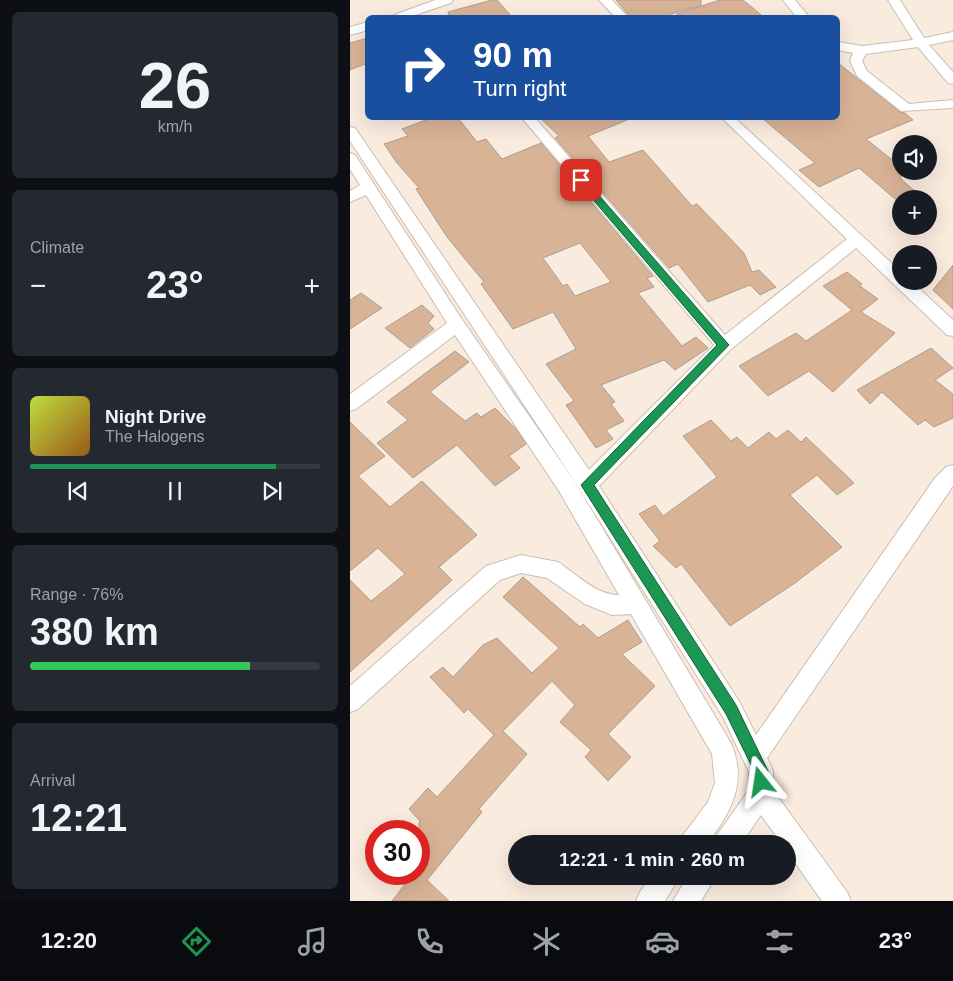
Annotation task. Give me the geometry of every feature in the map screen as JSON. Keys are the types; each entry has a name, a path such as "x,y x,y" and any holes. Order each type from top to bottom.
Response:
{"street":[{"path":"400,15 447,0"},
{"path":"604,0 620,15"},
{"path":"789,0 802,15"},
{"path":"894,0 920,42 953,80"},
{"path":"431,4 440,15"},
{"path":"350,32 365,27"},
{"path":"840,47 845,50 861,51 953,36"},
{"path":"861,51 856,61 862,73 906,108 953,104"},
{"path":"530,120 724,345"},
{"path":"730,120 953,330"},
{"path":"350,131 587,485 731,709 761,771 761,794 732,835"},
{"path":"350,158 457,325 566,485 723,751 727,782 718,809 699,835"},
{"path":"350,197 368,187"},
{"path":"587,485 724,345 856,240"},
{"path":"350,404 457,325"},
{"path":"754,757 942,484 953,472"},
{"path":"350,701 493,572 520,564 551,569 592,597 612,605 636,604"},
{"path":"761,794 838,901"},
{"path":"649,901 661,885"},
{"path":"686,901 698,885"}],"building":[{"path":"497,0 510,15 448,15 448,12"},
{"path":"616,0 701,0 701,5 668,15 628,15"},
{"path":"720,0 743,0 761,15 677,15"},
{"path":"365,39 365,64 350,70 350,43"},
{"path":"840,65 913,120 866,139 892,160 892,180 902,180 914,190 892,190 892,196 859,168 819,187 799,170 815,163 764,120 840,120"},
{"path":"426,120 460,120 477,142 486,139 502,159 541,143 653,276 647,278 654,287 638,293 682,346 696,337 708,348 675,370 664,360 601,385 615,402 611,404 624,421 606,430 613,439 596,448 566,405 574,401 546,364 576,349 553,312 513,329 481,284 484,282 447,237 416,189 419,188 397,163 384,144 408,136 402,129","holes":["580,243 611,282 575,296 567,284 563,286 543,258"]},
{"path":"542,120 627,120 588,136 609,162 643,150 692,206 697,204 744,253 752,272 759,270 776,287 760,295 750,285 708,302 678,264 669,268 555,138 559,136"},
{"path":"953,265 953,309 933,290 937,290 937,285"},
{"path":"847,272 862,284 860,286 878,299 861,312 895,333 833,392 809,371 768,396 739,366 796,333 806,341 852,310 823,286"},
{"path":"361,293 382,308 350,329 350,300"},
{"path":"422,305 434,316 428,323 434,329 410,348 385,328"},
{"path":"931,348 953,368 935,380 953,394 953,418 934,427 925,420 918,425 882,392 870,404 857,390"},
{"path":"455,351 469,362 430,392 465,421 477,413 481,417 495,408 515,428 526,444 509,456 520,468 495,486 457,445 413,478 377,443 408,420 387,402"},
{"path":"711,420 731,441 737,437 748,448 769,432 776,439 788,430 801,442 806,437 854,483 837,495 817,475 790,495 842,547 795,583 730,626 681,564 676,568 653,546 660,541 639,514 655,505 663,516 717,477 683,436"},
{"path":"350,422 385,456 358,476 390,507 422,481 477,535 439,567 452,580 350,672 350,580 371,601 405,574 378,548 350,571"},
{"path":"523,577 580,627 583,624 598,638 628,620 642,642 622,654 655,686 608,734 631,757 608,781 585,757 591,750 560,722 575,705 552,681 503,731 527,754 479,809 482,812 430,876 430,820 419,820 409,809 428,788 437,797 494,735 468,709 464,713 430,677 443,667 453,677 483,645 497,638 532,673 559,648 503,597"},
{"path":"430,883 449,901 392,901 404,885 430,885"}],"route":[{"path":"581,180 724,345 587,485 731,709 761,771 761,782"}]}
